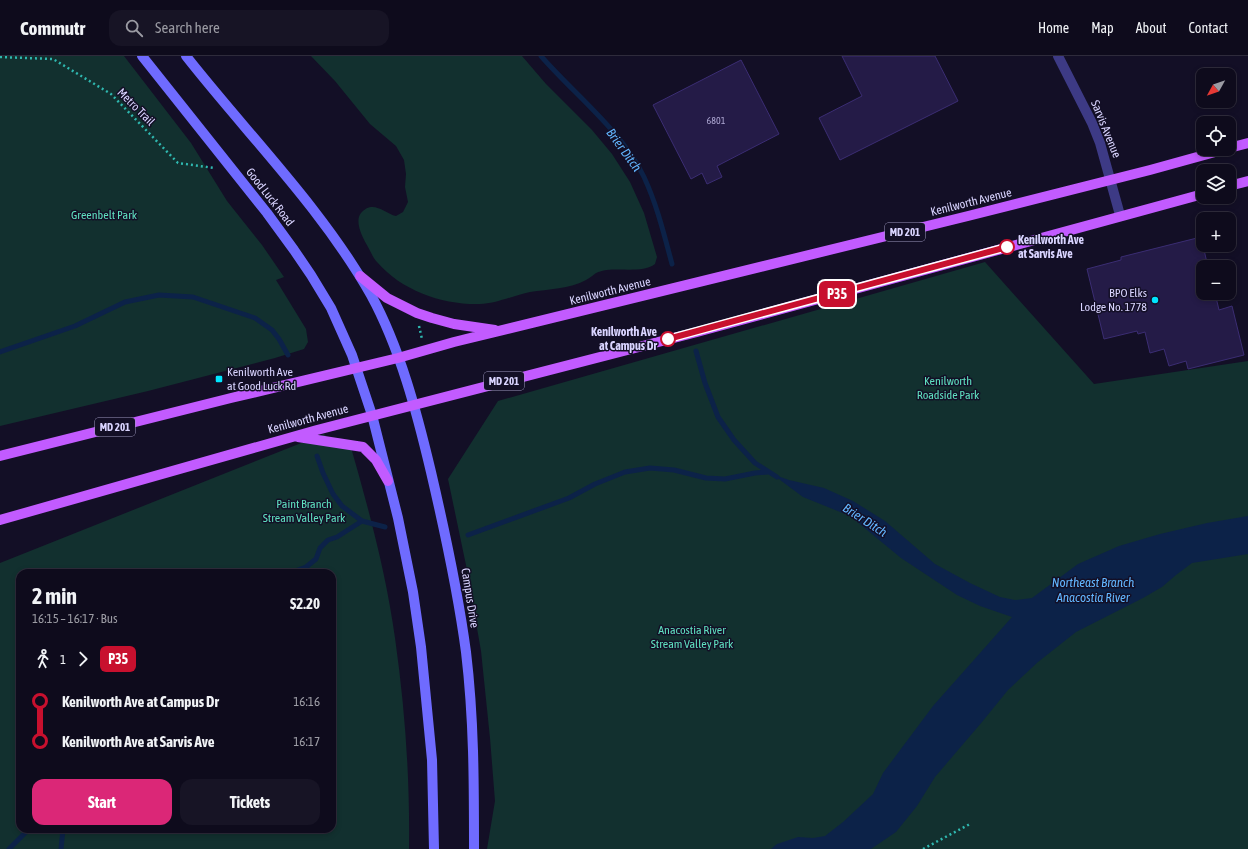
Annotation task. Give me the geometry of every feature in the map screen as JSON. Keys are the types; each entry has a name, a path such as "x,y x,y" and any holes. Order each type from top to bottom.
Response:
{"main road":[{"name":"Good Luck Road","path":"142,56 267,213 311,275 334,315 357,368"},
{"name":"Good Luck Road","path":"186,56 280,168 337,242 360,276 383,320 398,358"},
{"name":"Kenilworth Avenue","path":"1236,147 1248,143"},
{"name":"Kenilworth Avenue","path":"0,456 1111,180 1202,156"},
{"path":"1236,184 1248,181"},
{"name":"Kenilworth Avenue","path":"0,520 294,436 697,332 1120,215 1196,196"},
{"path":"360,276 387,298 432,318 454,324 501,331"},
{"name":"Campus Drive","path":"398,358 414,404 449,551 466,652 474,757 474,849"},
{"path":"357,368 372,415 398,518 413,592 421,647 432,760 434,849"},
{"path":"294,436 363,447 376,460 388,481"}],"street":[{"name":"Sarvis Avenue","path":"1058,56 1100,143 1120,215"}],"path":[{"name":"Metro Trail","path":"0,57 52,59 111,94 178,163 232,170"},
{"path":"418,324 422,338"},
{"path":"923,849 970,824"}],"green space":[{"name":"Greenbelt Park","path":"0,56 124,56 191,143 227,201 262,245 284,277 276,280 306,329 308,342 304,349 148,391 0,426"},
{"path":"311,56 522,56 546,84 592,130 612,154 630,182 644,213 657,257 655,264 642,269 603,271 573,285 530,292 486,304 466,304 438,299 398,281 374,259 362,235 358,221 361,213 370,207 378,208 396,216 403,212 408,202 405,187 406,174 404,160 396,146 370,124 335,81"},
{"name":"Anacostia River Stream Valley Park","path":"985,262 1094,384 1248,361 1248,849 487,849 495,801 481,651 466,565 448,479 498,401"},
{"name":"Paint Branch Stream Valley Park","path":"324,434 337,447 350,444 382,564 395,638 402,691 406,743 409,796 409,849 0,849 0,563"}],"water":[{"name":"Northeast Branch Anacostia River","path":"772,474 789,480 824,488 853,501 885,521 935,564 1000,597 1015,600 1032,598 1078,564 1119,546 1160,534 1207,523 1248,516 1248,554 1192,563 1162,587 1076,632 1038,662 1008,690 935,777 917,806 896,832 871,849 771,849 777,844 798,837 813,838 825,836 843,822 873,794 883,773 933,706 1012,617 980,606 957,595 901,558 850,516 803,497"}],"building":[{"path":"842,56 935,56 958,101 840,160 819,118 862,96"},
{"path":"741,60 779,134 717,166 722,177 707,184 702,173 691,179 653,105"},
{"name":"BPO Elks Lodge No. 1778","path":"1196,238 1196,252 1204,252 1206,260 1196,260 1196,300 1217,300 1219,310 1232,306 1244,355 1188,369 1186,361 1169,366 1164,349 1150,353 1145,332 1138,334 1137,331 1104,339 1087,269 1121,260 1121,257"}],"waterway":[{"name":"Brier Ditch","path":"541,56 610,128 634,160 644,177 653,198 672,264"},
{"path":"0,352 75,326 125,302 159,295 193,297 255,318 272,330 288,355"},
{"name":"Brier Ditch","path":"696,351 705,383 718,417 734,440 755,463 777,477"},
{"path":"317,456 333,494 342,506 362,521 385,527"},
{"path":"468,535 569,498 595,484 625,472 650,468 674,470 706,478 725,479 768,472"},
{"path":"301,569 306,567 316,559 320,548 328,540 337,537 362,521"},
{"path":"9,849 25,833"},
{"path":"61,849 63,833"}],"bus line":[{"name":"P35","path":"668,339 1007,247"}],"place":[{"name":"Kenilworth Ave at Sarvis Ave","path":"1007,247"},
{"name":"BPO Elks Lodge No. 1778","path":"1155,300"},
{"name":"Kenilworth Ave at Campus Dr","path":"668,339"},
{"name":"Kenilworth Ave at Good Luck Rd","path":"219,379"}],"park label":[{"name":"Kenilworth Roadside Park","path":"948,388"}]}
